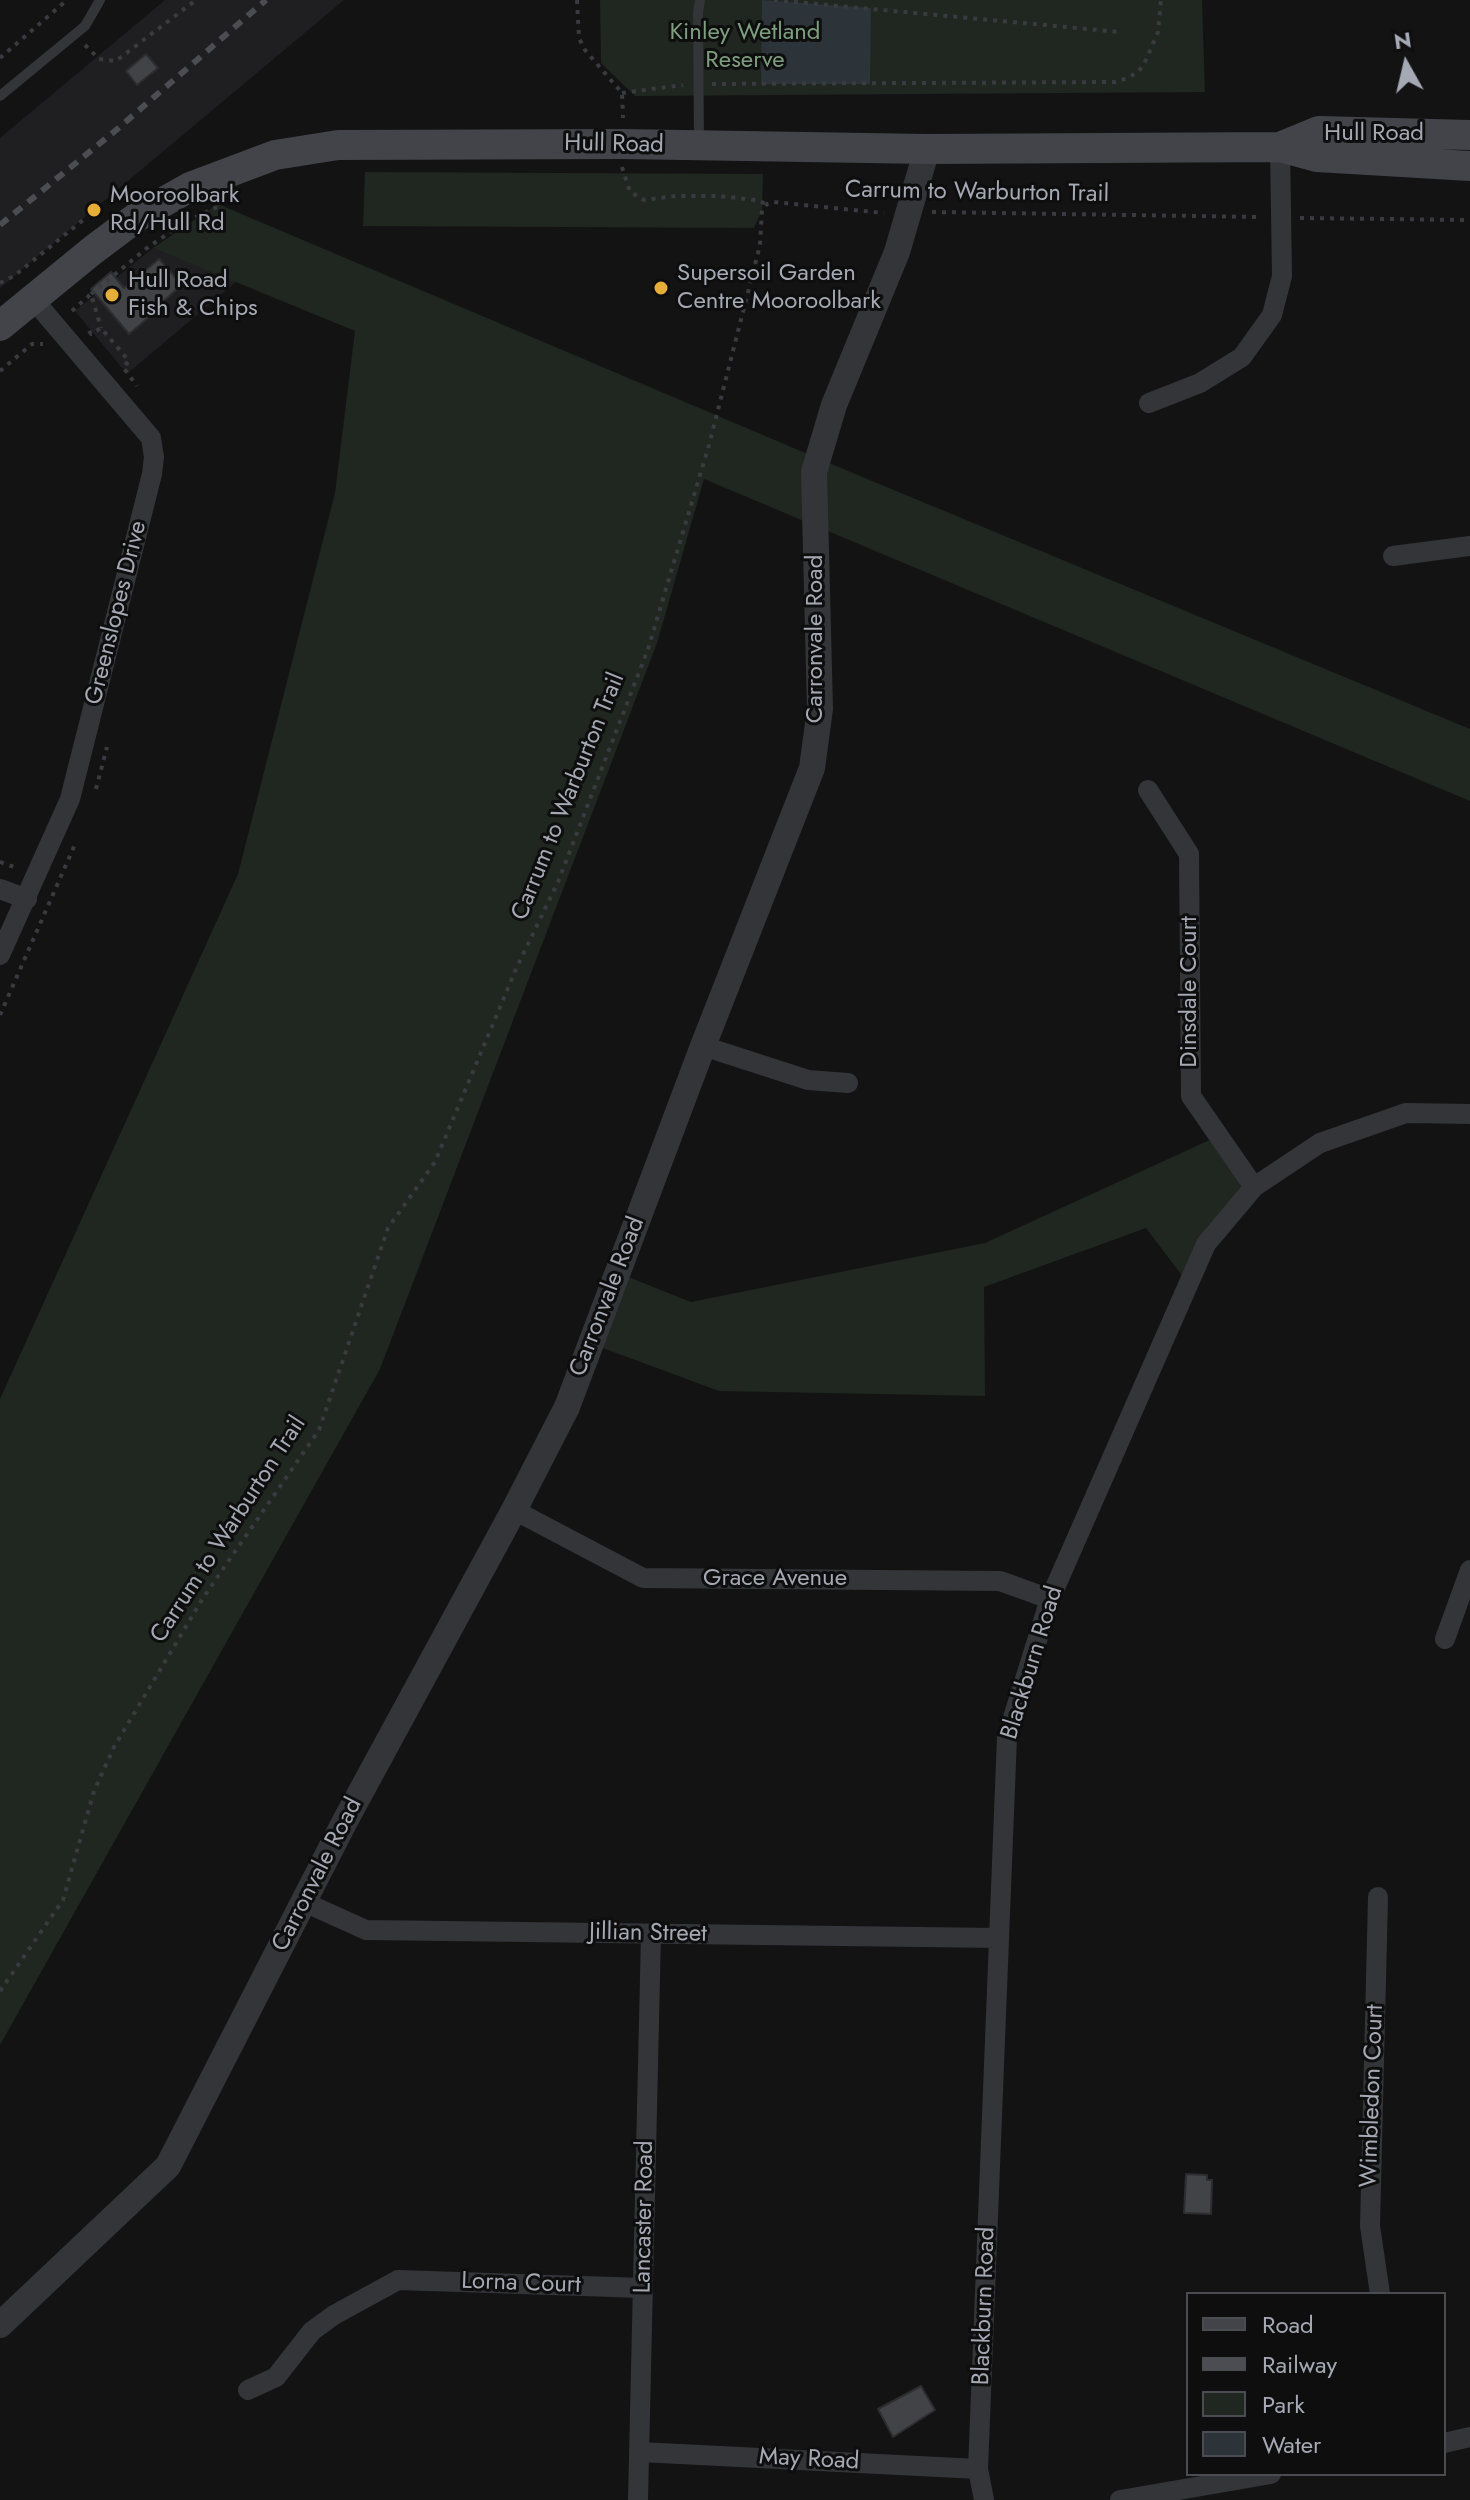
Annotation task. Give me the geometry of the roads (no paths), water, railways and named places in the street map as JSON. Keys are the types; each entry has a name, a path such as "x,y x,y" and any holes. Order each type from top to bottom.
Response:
{"main road":[{"name":"Hull Road","path":"1280,147 1319,131 1470,135"},
{"name":"Hull Road","path":"0,326 137,217 190,187 275,155 338,145 402,143 927,149 1280,147 1317,157 1470,166"}],"street":[{"path":"1149,403 1200,383 1242,357 1272,315 1282,276 1280,147"},
{"name":"Carronvale Road","path":"0,2325 168,2166 304,1902 567,1407 812,768 820,709 814,472 834,405 897,252 927,149"},
{"name":"Greenslopes Drive","path":"0,955 70,799 154,457 151,438 33,299"},
{"path":"1393,556 1470,546"},
{"name":"Dinsdale Court","path":"1148,790 1189,854 1191,1096 1254,1187"},
{"path":"0,889 27,899"},
{"path":"703,1046 808,1080 848,1083"},
{"name":"Blackburn Road","path":"984,2500 978,2469 1007,1737 1050,1599 1206,1244 1254,1187 1320,1143 1406,1113 1470,1114"},
{"name":"Grace Avenue","path":"514,1510 643,1578 1000,1581 1050,1599"},
{"path":"1445,1639 1470,1570"},
{"name":"Wimbledon Court","path":"1378,1897 1370,2226 1380,2292"},
{"name":"Jillian Street","path":"304,1902 366,1930 999,1938"},
{"name":"Lancaster Road","path":"638,2500 651,1934"},
{"name":"Lorna Court","path":"248,2390 276,2377 312,2331 334,2315 398,2280 643,2288"},
{"path":"1446,2443 1470,2437"},
{"name":"May Road","path":"640,2452 978,2469"},
{"name":"Blackburn Road","path":"969,2500 978,2469"},
{"path":"1120,2500 1259,2476"}],"lane":[{"path":"0,96 85,26 100,0"},
{"path":"699,146 700,0"}],"water":[{"path":"762,0 871,8 870,84 761,84"}],"railway":[{"path":"0,225 115,131 266,0"}],"place":[{"name":"Mooroolbark Rd/Hull Rd","path":"94,210"},
{"name":"Supersoil Garden Centre Mooroolbark","path":"661,288"},
{"name":"Hull Road Fish & Chips","path":"112,295"}],"park label":[{"name":"Kinley Wetland Reserve","path":"745,47"}]}
